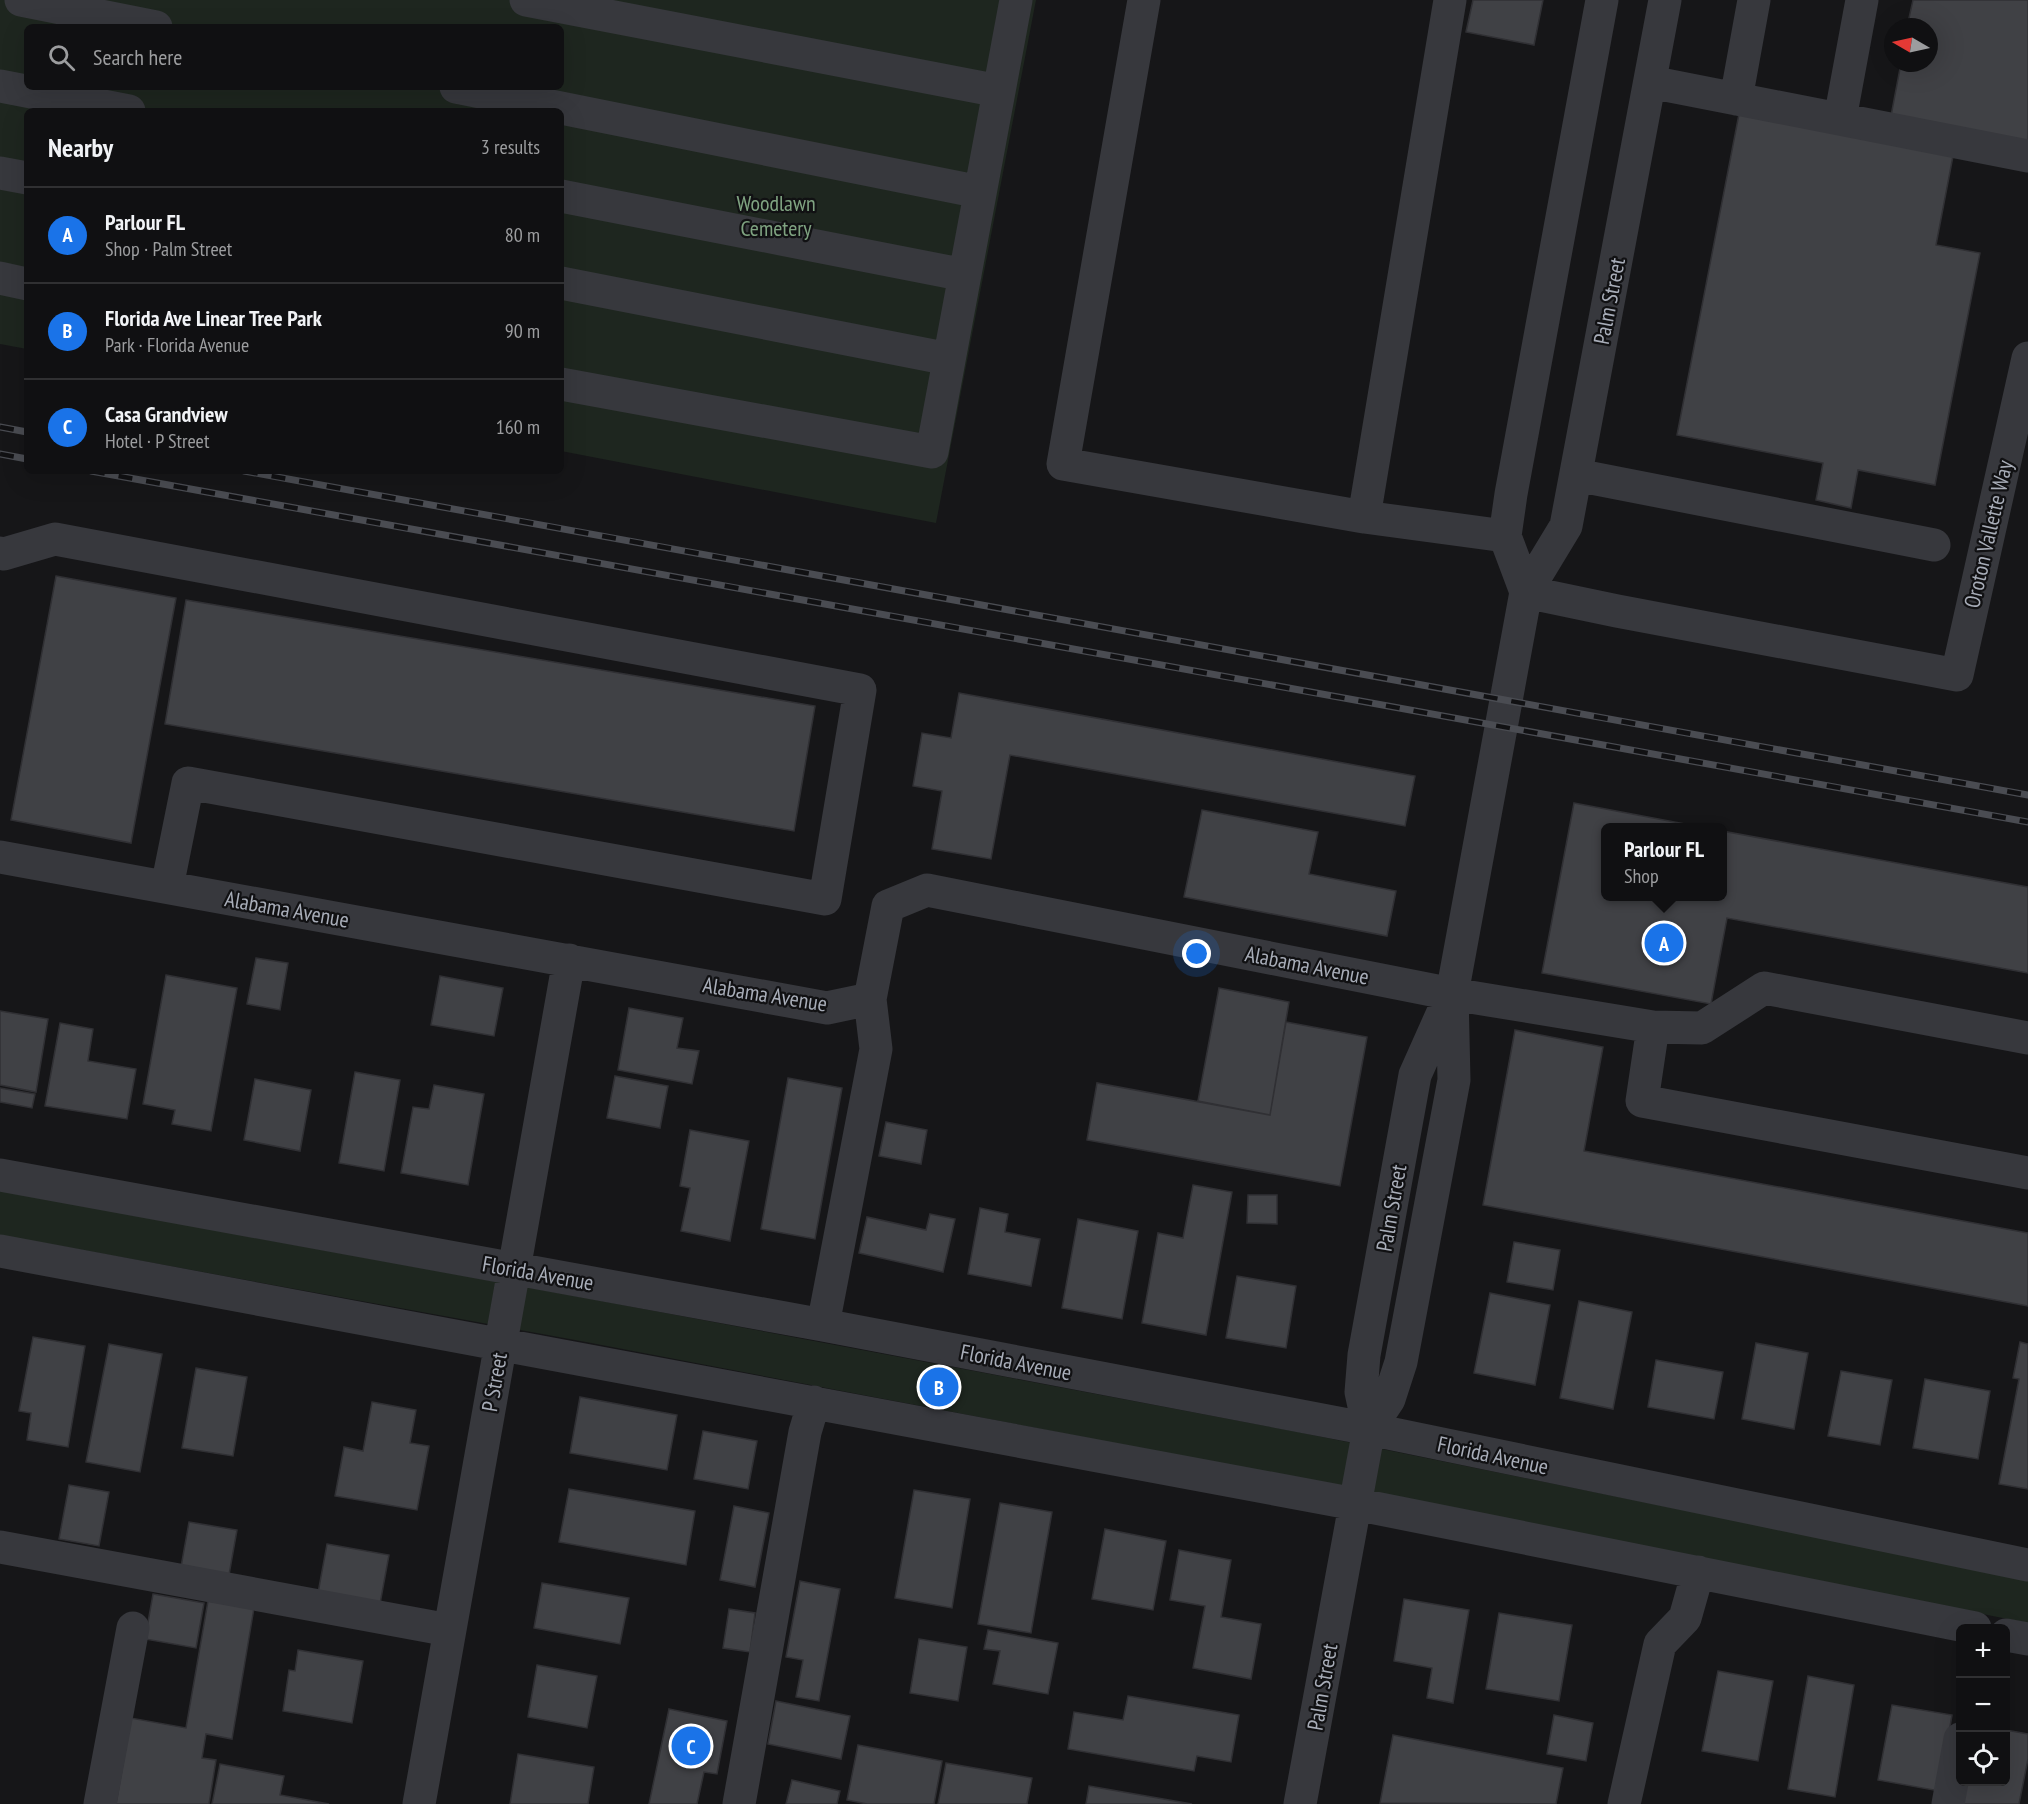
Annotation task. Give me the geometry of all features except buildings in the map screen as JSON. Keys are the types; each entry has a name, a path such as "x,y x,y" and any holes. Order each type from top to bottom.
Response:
{"street":[{"path":"21,0 141,24"},
{"path":"526,0 999,91"},
{"path":"564,385 932,452 1016,0"},
{"path":"1144,0 1063,464 1364,517 1505,536"},
{"path":"1364,517 1450,0"},
{"path":"1526,592 1505,536 1602,0"},
{"name":"Palm Street","path":"1300,1804 1369,1429 1389,1399 1401,1362 1454,1080 1452,994 1526,592 1566,526 1665,0"},
{"path":"1736,99 1754,0"},
{"path":"1840,119 1862,0"},
{"path":"1650,82 2028,156"},
{"path":"0,86 114,108"},
{"path":"471,90 561,108"},
{"path":"564,109 980,192"},
{"path":"0,172 24,177"},
{"path":"564,197 964,275"},
{"path":"0,278 24,283"},
{"path":"564,284 949,359"},
{"name":"Oroton Vallette Way","path":"1526,592 1957,675 2028,358"},
{"path":"1576,475 1934,544"},
{"path":"1,562 55,539 860,690 825,899 188,783 167,887"},
{"name":"Alabama Avenue","path":"0,857 827,1008 870,999 888,906 927,890 1452,994"},
{"name":"P Street","path":"418,1804 569,960"},
{"path":"1452,994 1653,1027 1702,1028 1764,988 2028,1038"},
{"path":"823,1325 876,1049 870,999"},
{"path":"1653,1027 1642,1101 2028,1173"},
{"name":"Florida Avenue","path":"0,1175 823,1325 1369,1429 2028,1565"},
{"path":"0,1251 1355,1504 1956,1625"},
{"path":"739,1804 805,1432 814,1402"},
{"path":"0,1547 449,1630"},
{"path":"1624,1804 1660,1644 1685,1618 1698,1572"},
{"path":"100,1804 133,1628"},
{"path":"2010,1636 2028,1639"},
{"path":"1948,1804 1956,1760"}],"green space":[{"name":"Woodlawn Cemetery","path":"0,0 1036,0 936,523 564,452 564,108 24,108 24,348 0,344"},
{"path":"0,1191 1298,1432 2028,1580 2028,1623 1287,1476 586,1342 0,1235"}],"railway":[{"path":"0,427 24,431"},
{"path":"0,454 24,458"},
{"path":"108,474 2028,822"},
{"path":"261,474 2028,795"}],"place":[{"name":"Parlour FL","path":"1664,943"},
{"name":"Florida Ave Linear Tree Park","path":"939,1387"},
{"name":"Casa Grandview","path":"691,1746"}]}
